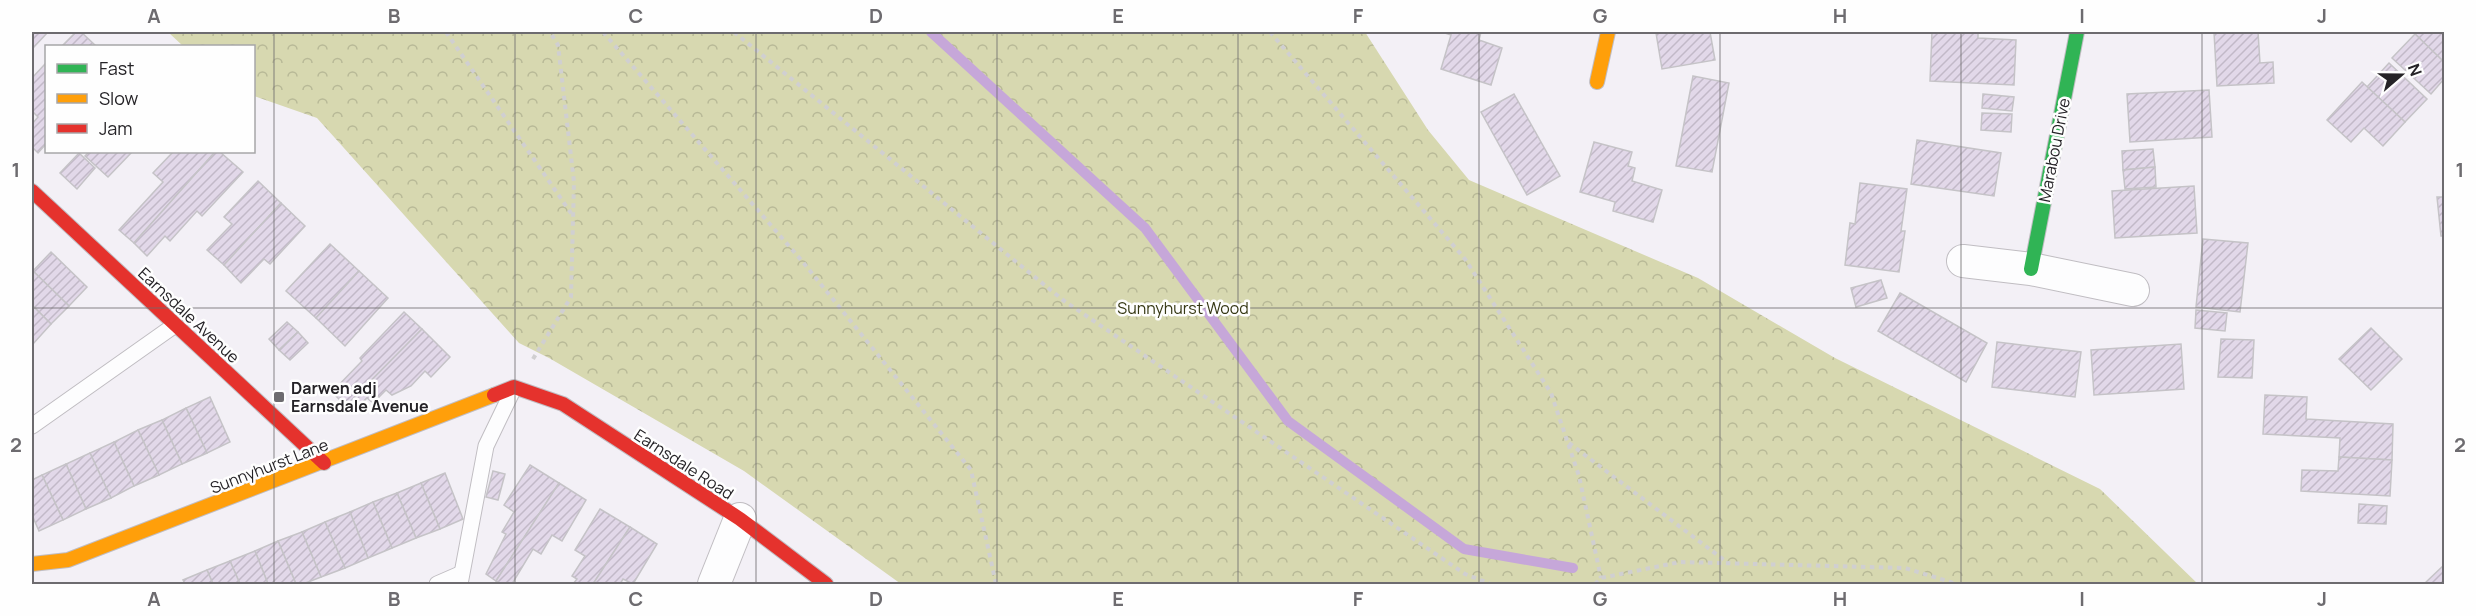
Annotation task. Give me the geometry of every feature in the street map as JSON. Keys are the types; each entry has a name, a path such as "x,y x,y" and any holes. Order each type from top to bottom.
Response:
{"street":[{"path":"1597,82 1608,32"},
{"name":"Marabou Drive","path":"2031,269 2077,32"},
{"name":"Earnsdale Avenue","path":"33,194 324,463"},
{"path":"1963,261 2031,269 2133,290"},
{"name":"Sunnyhurst Lane","path":"32,564 69,560 324,463 514,387"},
{"name":"Earnsdale Road","path":"514,387 563,404 740,519 826,585"},
{"path":"714,585 740,519"}],"lane":[{"path":"32,426 175,325"},
{"path":"437,585 460,579 486,446 514,387"}],"path":[{"path":"446,32 573,217"},
{"path":"514,387 571,297 574,182 558,45 550,32"},
{"path":"603,32 802,261 971,470 996,585"},
{"path":"734,32 1063,300 1465,574 1491,585"},
{"path":"1270,32 1465,259 1551,393 1579,476 1601,578"},
{"path":"1569,443 1729,563"},
{"path":"1595,585 1601,578 1680,562 1905,568 1956,585"}],"green space":[{"name":"Sunnyhurst Wood","path":"168,32 1365,32 1428,130 1469,180 1698,278 1835,358 2100,489 2198,584 901,584 744,471 519,343 317,118 255,96 255,45 182,45"}],"building":[{"path":"32,32 48,32 32,49"},
{"path":"76,32 81,32 95,45 63,45"},
{"path":"1442,32 1481,32 1479,40 1502,48 1491,85 1441,69 1451,35"},
{"path":"1710,32 1715,60 1662,69 1656,33"},
{"path":"1932,32 1978,32 1978,38 2016,40 2014,85 1930,81"},
{"path":"2214,32 2258,32 2260,63 2273,62 2274,83 2217,86"},
{"path":"2417,32 2444,32 2444,62 2415,34"},
{"path":"2415,34 2444,62 2444,79 2431,94 2392,58"},
{"path":"2389,63 2427,99 2405,122 2367,87"},
{"path":"45,64 45,145 38,153 32,147 32,124 38,117 32,111 32,78"},
{"path":"1693,76 1729,83 1712,172 1676,166"},
{"path":"2362,82 2405,122 2383,146 2364,128 2351,142 2327,120"},
{"path":"2209,90 2212,137 2130,142 2127,94"},
{"path":"1514,94 1560,176 1527,195 1481,112"},
{"path":"1983,94 2014,97 2012,111 1982,108"},
{"path":"1982,113 2012,114 2011,132 1981,130"},
{"path":"1917,140 2001,153 1994,196 1911,184"},
{"path":"1594,142 1632,152 1628,166 1635,168 1632,181 1662,190 1653,222 1613,211 1615,202 1580,192"},
{"path":"2153,149 2155,167 2123,170 2122,151"},
{"path":"79,153 95,168 77,189 60,173"},
{"path":"88,153 131,153 108,177 85,156"},
{"path":"172,153 214,153 134,243 119,230 163,182 153,173"},
{"path":"214,153 221,153 243,172 202,216 197,211 170,241 165,236 147,256 134,243"},
{"path":"2155,167 2156,187 2125,189 2123,170"},
{"path":"258,181 281,203 224,265 207,250 232,224 224,217"},
{"path":"1860,183 1907,189 1901,231 1905,231 1899,272 1845,265 1850,223 1855,224"},
{"path":"2194,186 2197,233 2115,238 2112,191"},
{"path":"2437,197 2444,197 2444,236 2441,236"},
{"path":"281,203 305,226 270,264 264,259 241,283 224,265"},
{"path":"2203,239 2248,243 2240,312 2196,307"},
{"path":"330,244 359,271 316,318 286,291"},
{"path":"51,252 87,287 69,306 33,271"},
{"path":"33,271 69,306 51,324 32,305"},
{"path":"359,271 388,298 345,346 316,318"},
{"path":"1881,280 1887,298 1856,307 1851,288"},
{"path":"1900,293 1987,343 1966,382 1878,331"},
{"path":"32,305 51,324 33,344 32,342"},
{"path":"2196,310 2227,313 2225,331 2195,328"},
{"path":"404,312 422,329 346,406 332,392 362,361 360,358"},
{"path":"287,322 298,332 279,350 269,339"},
{"path":"2371,328 2402,359 2371,390 2339,359"},
{"path":"422,329 450,357 431,377 425,371 411,386 392,395 386,390 373,403 367,398 352,413 346,406"},
{"path":"298,332 308,343 290,360 279,350"},
{"path":"2221,339 2254,340 2252,378 2218,377"},
{"path":"1997,342 2081,352 2075,397 1992,387"},
{"path":"2181,344 2184,389 2094,395 2091,350"},
{"path":"2265,395 2307,397 2306,419 2393,424 2392,460 2339,457 2340,438 2263,434"},
{"path":"210,397 230,442 207,453 186,408"},
{"path":"186,408 207,453 182,464 162,420"},
{"path":"162,420 182,464 159,475 138,430"},
{"path":"138,430 159,475 134,486 114,442"},
{"path":"114,442 134,486 111,498 90,453"},
{"path":"90,453 111,498 86,509 66,464"},
{"path":"2339,457 2392,460 2390,496 2301,491 2302,470 2338,471"},
{"path":"66,464 86,509 63,520 42,475"},
{"path":"530,465 559,483 496,581 486,574 506,534 502,532 514,512 504,505"},
{"path":"493,471 505,474 498,500 486,497"},
{"path":"445,473 463,519 440,529 421,483"},
{"path":"42,475 63,520 39,531 32,515 32,480"},
{"path":"421,483 440,529 416,538 397,493"},
{"path":"559,483 586,500 562,541 552,535 541,554 533,549 512,584 502,584 496,581"},
{"path":"397,493 416,538 392,548 373,502"},
{"path":"373,502 392,548 368,558 350,512"},
{"path":"2359,504 2387,506 2386,524 2358,523"},
{"path":"600,509 630,527 593,584 573,584 577,579 572,576 585,556 575,550"},
{"path":"350,512 368,558 345,568 325,522"},
{"path":"325,522 345,568 321,577 302,532"},
{"path":"630,527 657,544 633,584 623,579 620,584 593,584"},
{"path":"302,532 321,577 303,584 296,584 278,541"},
{"path":"278,541 296,584 268,584 255,551"},
{"path":"255,551 268,584 240,584 230,561"},
{"path":"230,561 240,584 213,584 207,570"},
{"path":"2444,565 2444,584 2424,584"},
{"path":"207,570 213,584 185,584 183,580"}],"waterway":[{"path":"931,32 1145,228 1288,421 1464,549 1573,568"}],"traffic: fast":[{"path":"2031,269 2077,32"}],"traffic: slow":[{"path":"1597,82 1608,32"},
{"path":"32,564 68,560 494,395"}],"traffic: jam":[{"path":"32,191 324,463"},
{"path":"494,395 514,387 563,404 740,519 826,584"}],"place":[{"name":"Darwen adj Earnsdale Avenue","path":"279,397"}]}
